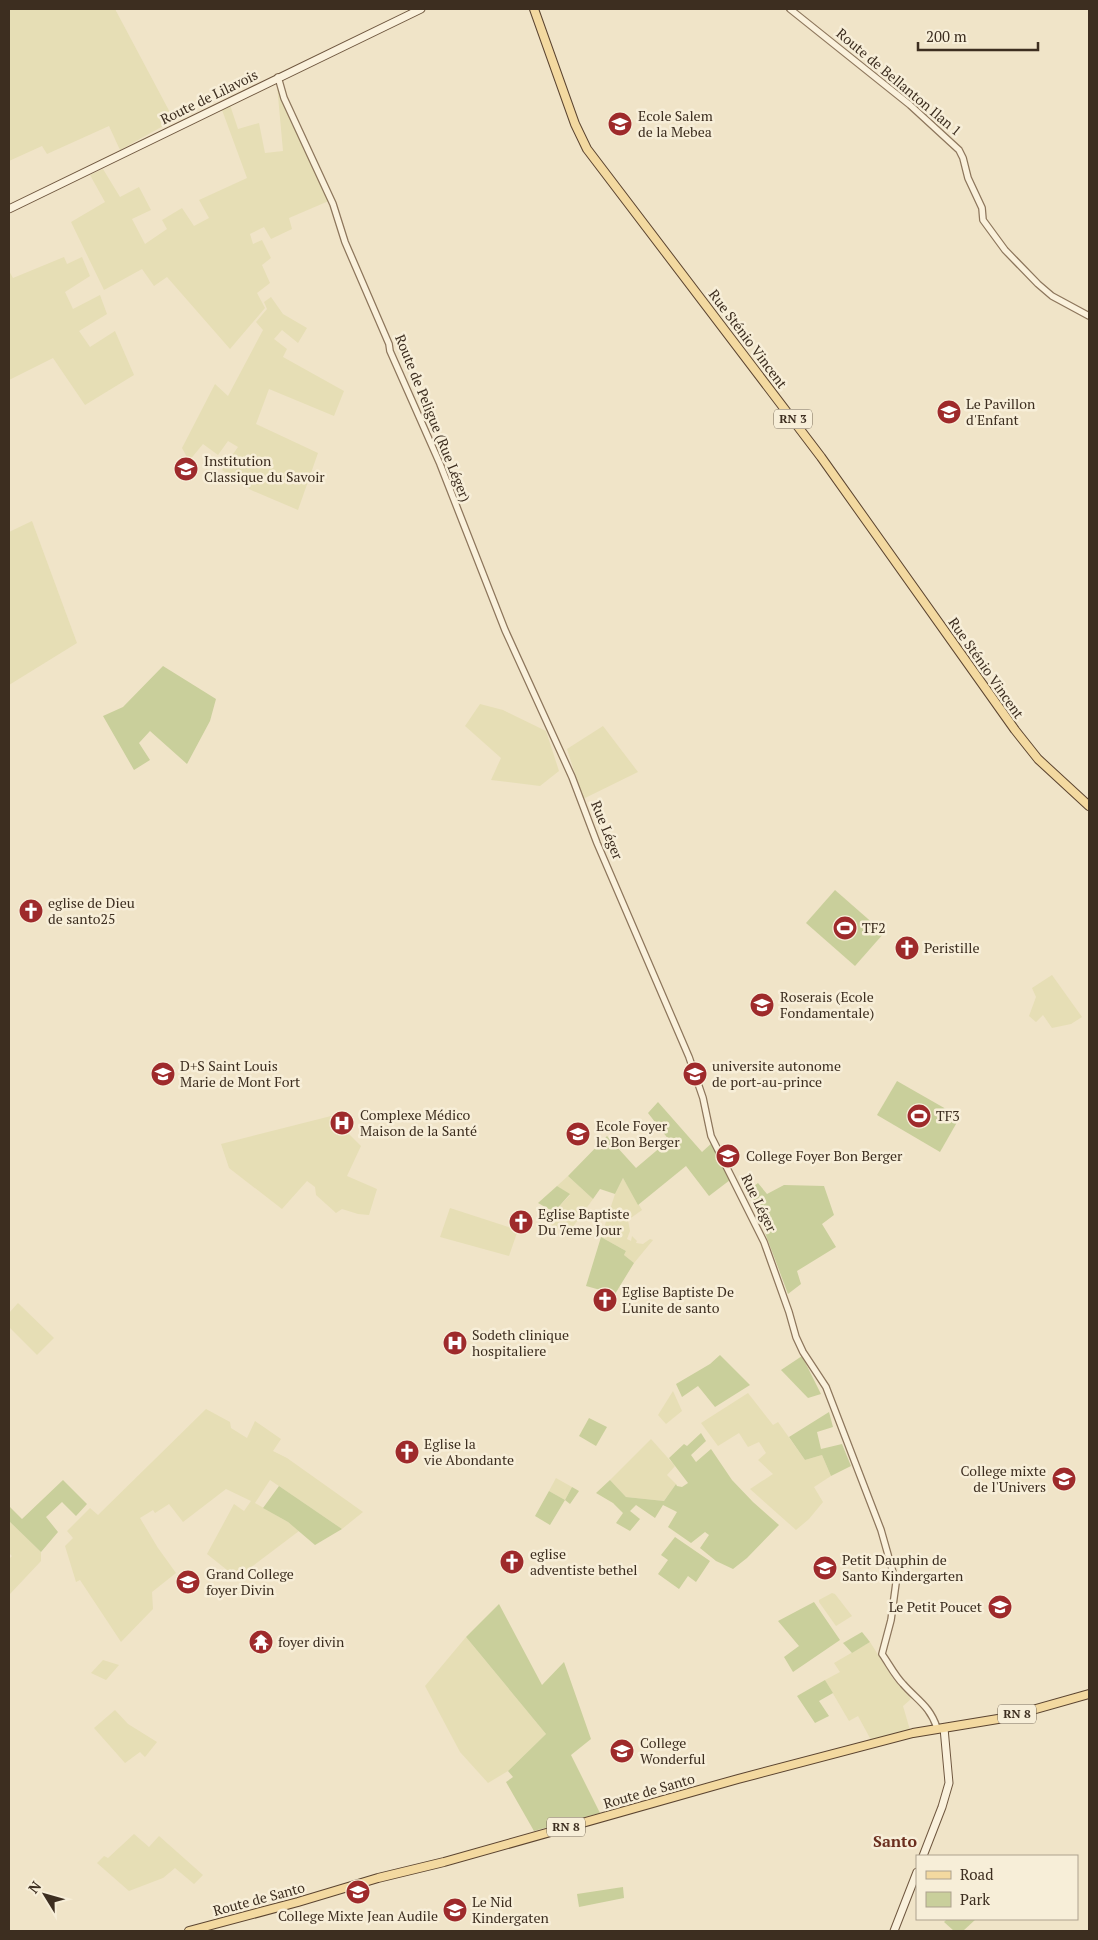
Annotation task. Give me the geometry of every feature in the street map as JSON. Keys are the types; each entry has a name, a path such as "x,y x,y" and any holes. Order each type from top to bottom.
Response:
{"main road":[{"name":"Route de Lilavois","path":"9,209 421,9"},
{"name":"Rue Sténio Vincent","path":"534,9 575,124 587,149 821,457 1015,730 1038,759 1089,806"},
{"name":"Route de Santo","path":"189,1931 298,1902 378,1878 444,1862 738,1779 913,1733 1004,1718 1089,1694"},
{"path":"923,1855 942,1808 949,1783 940,1728"},
{"path":"894,1931 916,1875"}],"street":[{"name":"Route de Bellanton Ilan 1","path":"790,9 910,105 959,150 964,158 968,178 982,208 983,220 1005,250 1052,296 1089,316"},
{"name":"Route de Peligue (Rue Léger)","path":"278,77 288,107 333,204 345,242 389,344 390,351 410,399 440,464 505,630 567,769"},
{"name":"Rue Léger","path":"567,769 689,1057 703,1098 711,1136 764,1242 802,1352 826,1387 881,1530 896,1583 892,1612 882,1654 902,1684 922,1702 940,1728"}],"shaded area":[{"path":"9,9 115,9 174,120 120,150 109,126 47,154 42,146 9,161"},
{"path":"277,85 331,200 289,218 292,229 271,239 264,227 250,234 253,244 262,240 271,258 262,265 270,283 257,293 265,308 230,349 167,277 154,286 142,269 104,290 71,222 105,202 90,175 103,169 120,197 139,187 151,210 132,219 145,244 167,229 162,220 182,208 194,226 209,218 199,200 247,178 222,110 230,105 238,129 259,123 265,153 283,151"},
{"path":"64,257 67,264 82,257 90,276 65,292 73,309 100,295 107,314 79,331 90,347 115,331 134,375 85,405 53,358 9,380 9,271 13,278"},
{"path":"271,297 283,314 307,328 298,343 282,330 274,339 287,349 283,357 344,391 334,416 269,389 256,424 318,453 298,510 251,490 222,470 238,447 228,441 218,455 203,444 189,461 182,448 215,384 228,396 263,330 256,322 267,309 264,302"},
{"path":"32,521 77,643 9,685 9,532"},
{"path":"480,704 503,710 546,731 559,771 540,786 491,780 501,758 465,726"},
{"path":"603,726 638,772 583,799 567,749"},
{"path":"1052,975 1082,1017 1071,1024 1052,1028 1043,1015 1036,1022 1029,1016 1036,997 1032,988"},
{"path":"331,1116 361,1146 347,1176 377,1189 369,1215 342,1209 336,1213 316,1195 315,1187 307,1181 282,1209 229,1168 221,1144"},
{"path":"568,1176 593,1199 567,1235 547,1222 570,1195 557,1186"},
{"path":"623,1178 642,1210 628,1220 630,1231 627,1239 631,1241 632,1236 637,1241 636,1243 643,1244 650,1239 653,1240 634,1263 624,1255 626,1251 601,1237 615,1194"},
{"path":"450,1208 518,1230 509,1256 440,1237"},
{"path":"18,1303 54,1338 37,1355 9,1327 9,1313"},
{"path":"673,1391 682,1411 666,1424 658,1415"},
{"path":"748,1393 773,1425 778,1422 805,1460 822,1455 831,1476 814,1487 823,1502 809,1519 796,1530 750,1489 773,1474 758,1460 766,1453 759,1442 748,1447 739,1433 718,1446 701,1423"},
{"path":"206,1409 230,1422 231,1428 247,1438 255,1421 281,1439 273,1451 287,1458 363,1512 342,1529 270,1480 255,1503 288,1522 299,1531 237,1578 207,1554 234,1504 244,1511 251,1501 226,1489 183,1522 169,1504 155,1513 153,1510 140,1518 176,1573 152,1592 153,1609 121,1642 80,1580 76,1582 65,1546 73,1538 67,1531 90,1508 98,1515"},
{"path":"651,1439 675,1466 667,1475 676,1484 664,1501 626,1497 610,1480"},
{"path":"556,1478 572,1487 565,1500 549,1491"},
{"path":"9,1521 41,1552 41,1561 9,1595 9,1559 12,1556 9,1553"},
{"path":"832,1593 835,1594 852,1616 836,1626 819,1602 819,1600"},
{"path":"466,1637 546,1734 508,1771 488,1783 460,1752 425,1686"},
{"path":"870,1642 894,1680 911,1699 903,1706 910,1730 871,1740 858,1716 849,1721 825,1680 840,1672 834,1663"},
{"path":"103,1660 119,1665 106,1680 91,1673"},
{"path":"115,1710 128,1724 157,1742 145,1757 140,1752 125,1763 94,1728"},
{"path":"134,1834 149,1847 159,1836 203,1875 194,1884 175,1868 163,1878 129,1891 97,1863 104,1856 108,1858"}],"green space":[{"path":"163,666 216,699 210,721 187,764 150,731 139,743 150,760 134,770 103,716 123,707"},
{"name":"TF2","path":"835,890 884,933 855,966 806,923"},
{"name":"TF3","path":"897,1081 960,1117 940,1152 877,1115"},
{"path":"658,1102 702,1152 713,1142 730,1180 709,1196 686,1166 638,1205 623,1178 615,1194 600,1189 593,1199 568,1176 607,1136 636,1168 669,1140 648,1113"},
{"path":"758,1183 767,1194 784,1185 824,1186 834,1215 822,1224 836,1247 797,1271 801,1284 788,1294 749,1190"},
{"path":"557,1186 570,1194 554,1212 538,1203"},
{"path":"601,1237 626,1251 624,1255 634,1263 615,1294 586,1286"},
{"path":"720,1355 750,1385 715,1407 698,1386 682,1397 676,1384 710,1364"},
{"path":"802,1356 821,1394 808,1398 781,1370"},
{"path":"829,1412 833,1427 817,1432 821,1449 842,1444 851,1466 831,1476 822,1455 805,1460 789,1437"},
{"path":"589,1418 607,1427 596,1446 579,1436"},
{"path":"701,1433 706,1441 691,1455 696,1462 711,1449 732,1480 779,1525 747,1558 733,1569 716,1561 700,1548 709,1535 705,1532 691,1543 668,1527 677,1512 663,1505 655,1518 636,1505 630,1511 640,1519 630,1531 616,1523 623,1513 613,1503 596,1493 610,1480 626,1497 664,1501 676,1484 682,1487 688,1483 669,1458 684,1444 687,1446"},
{"path":"63,1480 87,1504 76,1516 62,1502 46,1517 58,1532 41,1552 9,1521 9,1506 22,1519"},
{"path":"279,1486 342,1529 315,1545 288,1522 263,1508"},
{"path":"572,1487 579,1491 570,1504 565,1500"},
{"path":"549,1491 565,1500 550,1525 535,1516"},
{"path":"675,1537 710,1561 696,1582 688,1576 679,1589 658,1574 668,1560 661,1555"},
{"path":"814,1602 840,1640 793,1672 784,1657 799,1646 778,1621"},
{"path":"499,1604 542,1685 564,1662 591,1739 571,1755 600,1813 534,1831 506,1782 513,1777 508,1771 546,1734 466,1637"},
{"path":"862,1632 870,1642 852,1653 843,1643"},
{"path":"825,1680 833,1693 819,1701 829,1716 815,1723 797,1696"},
{"path":"623,1887 624,1898 579,1907 577,1894"},
{"path":"946,1920 975,1920 963,1931 954,1931 944,1922"}],"place":[{"name":"Ecole Salem de la Mebea","path":"620,124"},
{"name":"Le Pavillon d'Enfant","path":"949,412"},
{"name":"Institution Classique du Savoir","path":"186,469"},
{"name":"eglise de Dieu de santo25","path":"31,911"},
{"name":"TF2","path":"845,928"},
{"name":"Peristille","path":"907,948"},
{"name":"Roserais (Ecole Fondamentale)","path":"762,1005"},
{"name":"D+S Saint Louis Marie de Mont Fort","path":"163,1074"},
{"name":"universite autonome de port-au-prince","path":"695,1074"},
{"name":"TF3","path":"919,1116"},
{"name":"Complexe Médico Maison de la Santé","path":"342,1123"},
{"name":"Ecole Foyer le Bon Berger","path":"578,1134"},
{"name":"College Foyer Bon Berger","path":"728,1156"},
{"name":"Eglise Baptiste Du 7eme Jour","path":"521,1222"},
{"name":"Eglise Baptiste De L'unite de santo","path":"605,1300"},
{"name":"Sodeth clinique hospitaliere","path":"455,1343"},
{"name":"Eglise la vie Abondante","path":"407,1452"},
{"name":"College mixte de l'Univers","path":"1064,1479"},
{"name":"eglise adventiste bethel","path":"512,1562"},
{"name":"Petit Dauphin de Santo Kindergarten","path":"825,1568"},
{"name":"Grand College foyer Divin","path":"188,1582"},
{"name":"Le Petit Poucet","path":"1000,1607"},
{"name":"foyer divin","path":"261,1642"},
{"name":"College Wonderful","path":"622,1751"},
{"name":"College Mixte Jean Audile","path":"358,1892"},
{"name":"Le Nid Kindergaten","path":"455,1910"}],"district":[{"name":"Santo","path":"895,1841"}]}
